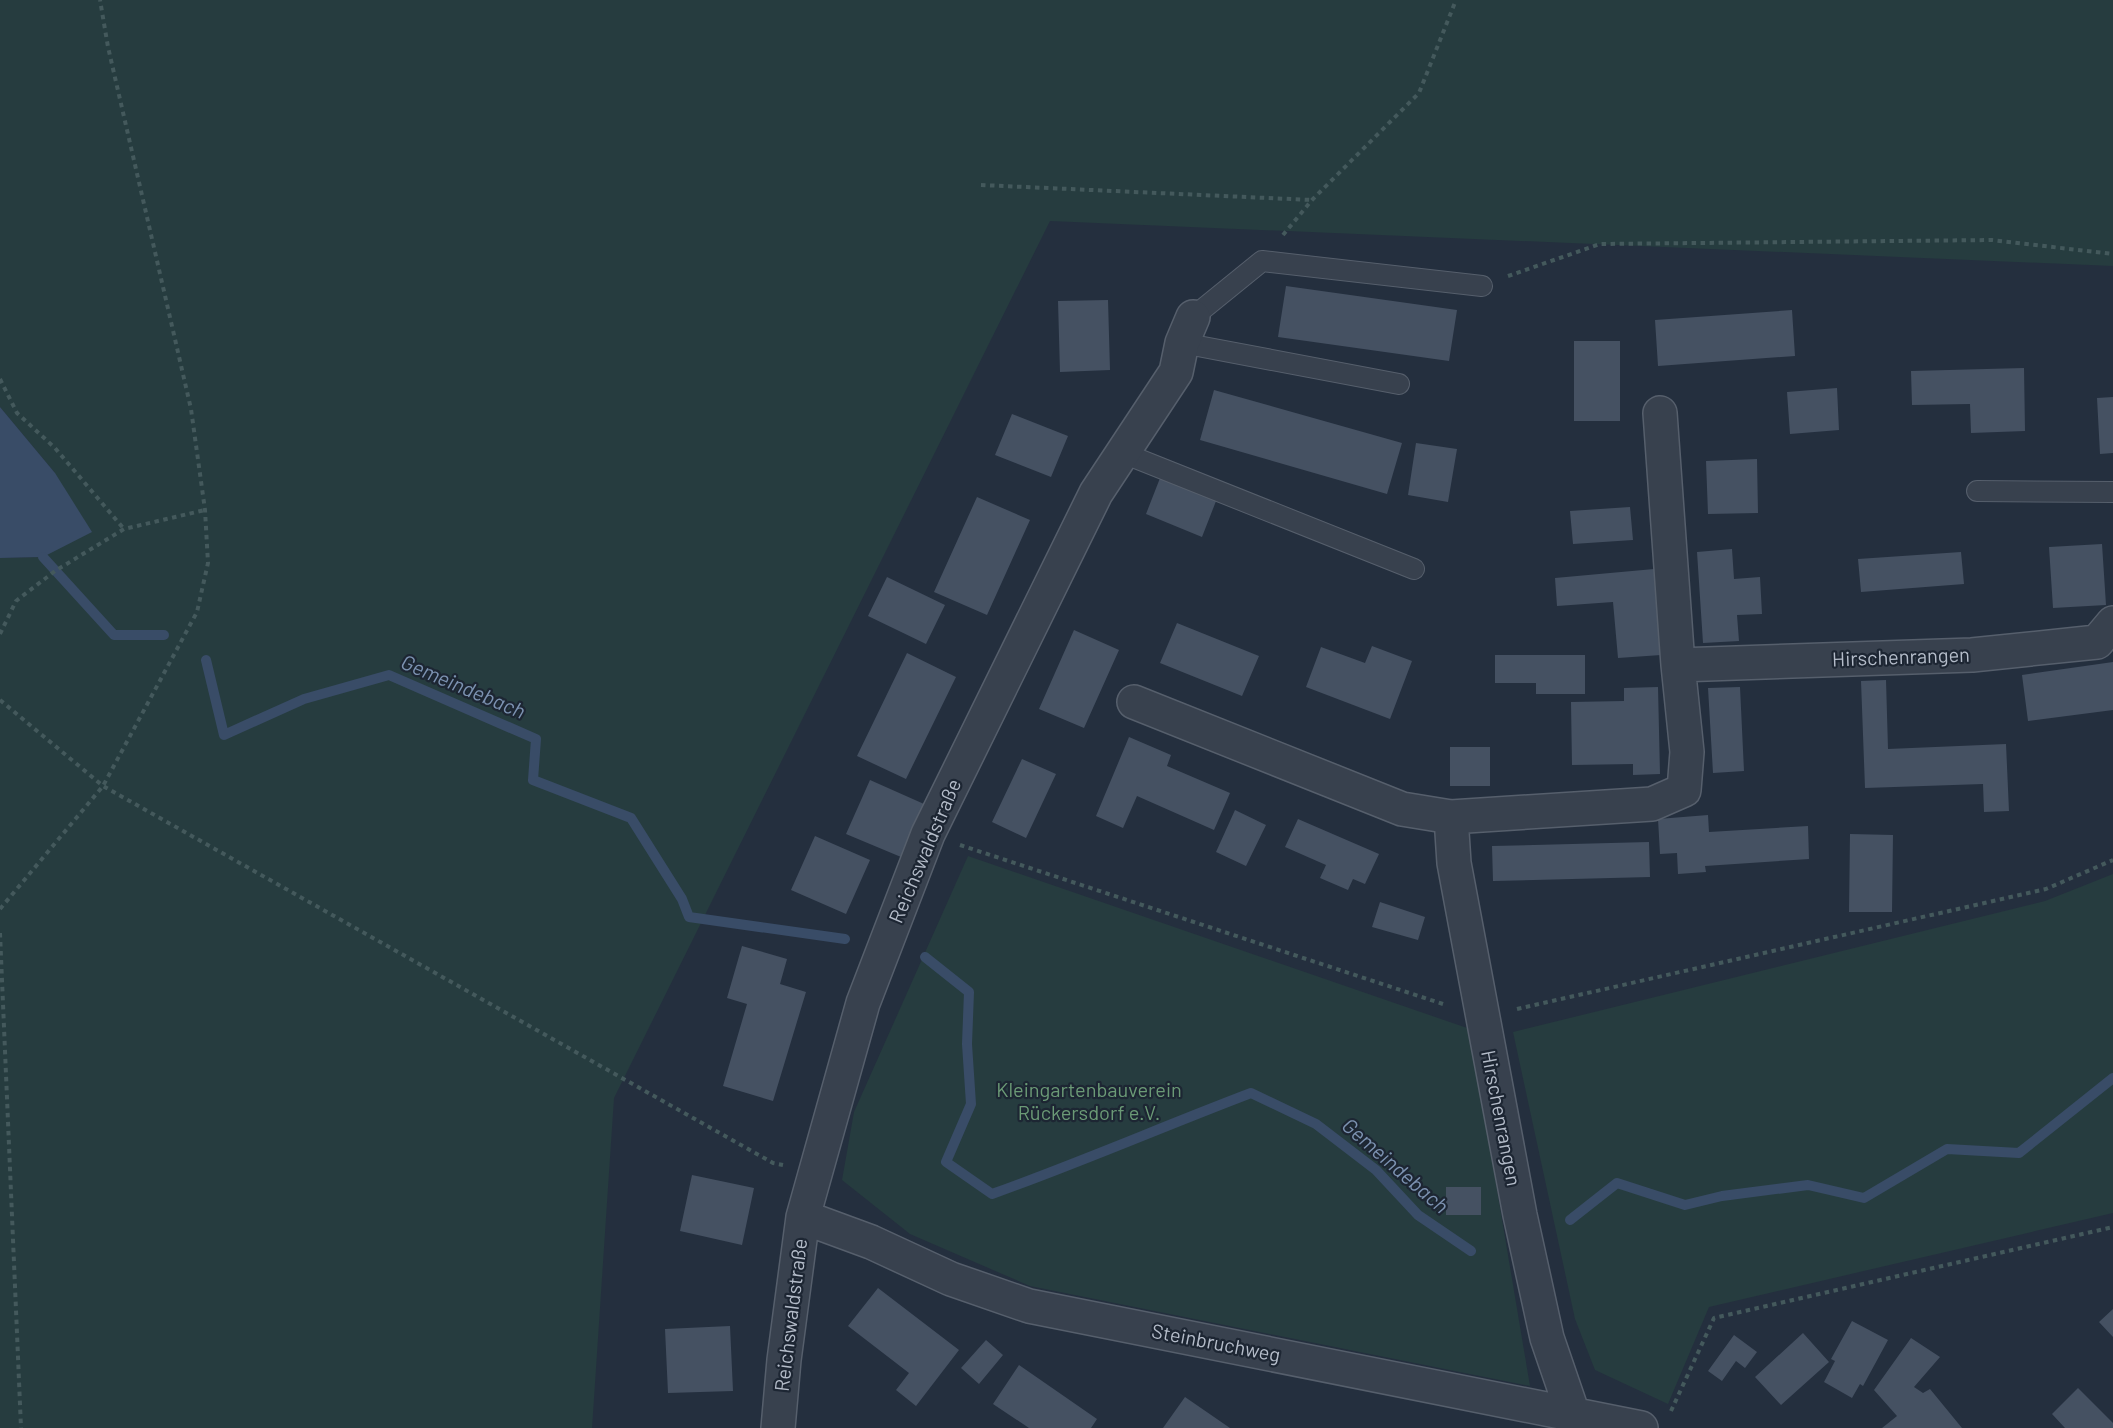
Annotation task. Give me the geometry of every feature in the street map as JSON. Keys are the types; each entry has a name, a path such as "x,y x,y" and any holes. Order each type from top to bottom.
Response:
{"street":[{"name":"Reichswaldstraße","path":"778,1428 784,1360 803,1216 863,1003 928,834 1096,493 1176,372 1187,330"},
{"path":"1134,702 1402,809 1451,817 1652,804 1684,790 1687,752 1678,665 1660,413"},
{"name":"Hirschenrangen","path":"1678,665 1972,655 2097,642 2113,623"},
{"name":"Hirschenrangen","path":"1451,817 1454,863 1520,1215 1547,1338 1573,1414"},
{"name":"Steinbruchweg","path":"803,1216 871,1242 951,1279 1029,1306 1573,1414 1654,1423"}],"lane":[{"path":"1187,330 1262,261 1482,286"},
{"path":"1187,330 1399,384"},
{"path":"1123,453 1414,569"},
{"path":"1977,491 2113,492"}],"path":[{"path":"0,909 103,786 197,612 208,563 204,510 191,409 108,47 100,0"},
{"path":"1262,261 1312,200 1419,93 1456,0"},
{"path":"981,185 1312,200"},
{"path":"1482,286 1600,244 1992,240 2113,254"},
{"path":"0,379 17,413 56,448 124,529"},
{"path":"0,634 16,600 55,571 124,529 204,510"},
{"path":"0,700 103,786 773,1163 815,1174"},
{"path":"928,834 1483,1017 1950,912 2046,888 2113,860"},
{"path":"0,933 21,1428"},
{"path":"1654,1423 1714,1318 2113,1227"}],"green space":[{"path":"0,0 2113,0 2113,266 1050,221 614,1098 592,1428 0,1428 0,558 43,557 55,473 0,407"},
{"name":"Kleingartenbauverein Rückersdorf e.V.","path":"968,856 1470,1029 1530,1386 1030,1286 910,1234 842,1180 854,1112"},
{"path":"2113,874 2113,1213 1709,1307 1668,1404 1595,1370 1575,1319 1513,1032 2045,901"}],"water":[{"path":"0,407 55,473 92,532 43,557 0,558"}],"building":[{"path":"1286,286 1457,310 1449,361 1278,337"},
{"path":"1108,300 1110,370 1060,372 1058,301"},
{"path":"1792,310 1795,356 1658,366 1655,320"},
{"path":"1574,341 1620,341 1620,421 1574,421"},
{"path":"2024,368 2025,431 1971,433 1970,404 1912,405 1911,371"},
{"path":"1837,388 1839,430 1790,434 1787,392"},
{"path":"1214,390 1402,443 1387,494 1200,440"},
{"path":"2113,397 2113,453 2100,454 2097,398"},
{"path":"1012,414 1068,436 1051,477 995,455"},
{"path":"1416,443 1457,449 1448,502 1408,495"},
{"path":"1757,459 1758,513 1708,514 1706,461"},
{"path":"1162,473 1218,496 1202,537 1146,514"},
{"path":"977,497 1030,520 987,615 934,592"},
{"path":"1630,507 1633,540 1573,544 1570,511"},
{"path":"2102,544 2106,605 2053,608 2049,547"},
{"path":"1732,549 1734,579 1760,577 1762,614 1737,615 1739,641 1703,643 1697,552"},
{"path":"1961,552 1964,584 1861,592 1858,559"},
{"path":"1654,569 1661,655 1618,658 1613,602 1557,606 1555,578"},
{"path":"887,577 945,605 926,644 868,616"},
{"path":"1177,623 1259,656 1242,696 1160,663"},
{"path":"1074,630 1119,650 1084,728 1039,709"},
{"path":"1372,646 1412,661 1390,719 1306,687 1321,647 1365,663"},
{"path":"907,653 956,677 906,779 857,756"},
{"path":"1495,655 1585,655 1585,694 1536,694 1536,683 1495,683"},
{"path":"2113,662 2113,710 2028,721 2022,675"},
{"path":"1886,680 1888,749 2006,744 2009,811 1984,812 1983,784 1865,788 1861,681"},
{"path":"1658,687 1660,774 1633,775 1633,764 1572,765 1571,702 1624,701 1624,688"},
{"path":"1740,687 1744,771 1713,773 1708,688"},
{"path":"1129,737 1171,755 1167,766 1230,793 1214,830 1137,796 1123,828 1096,816"},
{"path":"1450,747 1490,747 1490,786 1450,786"},
{"path":"1022,759 1056,774 1026,838 992,822"},
{"path":"870,780 924,804 901,857 846,834"},
{"path":"1235,810 1266,825 1246,866 1216,852"},
{"path":"1708,815 1709,832 1808,826 1809,859 1705,866 1706,872 1678,874 1677,853 1660,854 1658,819"},
{"path":"1298,819 1379,854 1365,884 1353,879 1348,890 1320,878 1326,865 1285,847"},
{"path":"1850,834 1893,835 1892,912 1849,912"},
{"path":"815,836 870,860 846,914 791,890"},
{"path":"1649,842 1650,877 1493,881 1492,846"},
{"path":"1380,902 1425,917 1418,940 1372,927"},
{"path":"742,946 787,959 780,984 806,992 773,1101 723,1086 747,1004 727,998"},
{"path":"692,1175 754,1188 742,1245 680,1231"},
{"path":"1446,1187 1481,1187 1481,1215 1446,1215"},
{"path":"878,1288 959,1350 916,1406 896,1390 909,1373 848,1326"},
{"path":"2113,1309 2113,1337 2099,1322"},
{"path":"1852,1321 1888,1340 1863,1386 1860,1384 1852,1398 1824,1382 1835,1361 1831,1359"},
{"path":"730,1326 733,1391 668,1393 665,1329"},
{"path":"1803,1333 1829,1362 1781,1405 1755,1377"},
{"path":"1734,1335 1757,1352 1745,1368 1736,1361 1722,1381 1708,1371"},
{"path":"1911,1338 1940,1357 1914,1387 1923,1393 1930,1389 1962,1428 1882,1428 1897,1416 1874,1390"},
{"path":"986,1340 1003,1355 979,1384 961,1368"},
{"path":"1019,1365 1097,1419 1091,1428 1029,1428 993,1404"},
{"path":"2078,1388 2113,1423 2113,1428 2065,1428 2052,1414"},
{"path":"1185,1397 1230,1428 1163,1428"}],"waterway":[{"name":"Gemeindebach","path":"43,557 114,635 164,635"},
{"name":"Gemeindebach","path":"206,660 224,735 304,699 389,675 536,739 533,780 631,818 682,899 689,917 845,939"},
{"name":"Gemeindebach","path":"925,957 969,992 967,1044 971,1104 946,1162 992,1194 1251,1093 1316,1124 1376,1170 1418,1215 1471,1251"},
{"name":"Gemeindebach","path":"1570,1220 1617,1183 1685,1205 1722,1196 1808,1185 1864,1198 1947,1149 2019,1153 2113,1078"}]}
